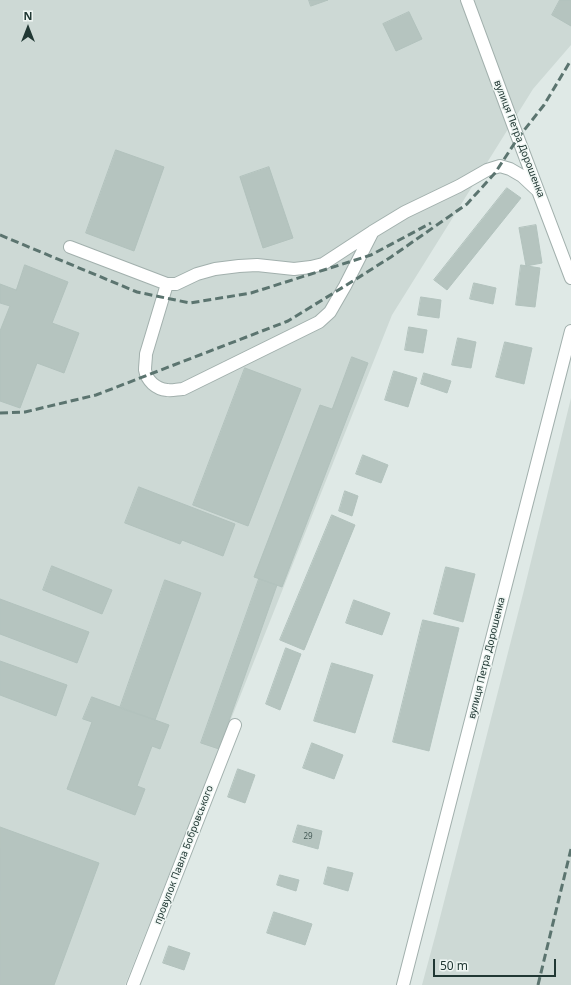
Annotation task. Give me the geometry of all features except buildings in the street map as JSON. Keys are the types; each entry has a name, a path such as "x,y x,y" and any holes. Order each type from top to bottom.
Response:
{"street":[{"name":"вулиця Петра Дорошенка","path":"467,0 571,278"},
{"path":"70,247 167,284 176,284 197,274 215,269 257,265 294,268 311,267 323,264 405,212 459,186 487,170 500,166 510,169 522,176 537,190"},
{"path":"167,284 146,354 145,370 151,382 156,387 169,390 183,389 319,322 330,312 372,232"},
{"name":"вулиця Петра Дорошенка","path":"403,985 571,331"},
{"name":"провулок Павла Бобровського","path":"133,985 235,725"}],"shaded area":[{"path":"0,0 571,0 571,45 533,89 392,315 125,985 0,985"},
{"path":"571,398 571,985 422,985 523,594"}],"railway":[{"path":"0,413 25,412 96,395 288,321 345,286 391,257 467,204 495,173 518,138 544,105 571,60"},
{"path":"0,235 137,292 190,303 251,293 371,255 431,223"},
{"path":"538,985 571,849"}]}
